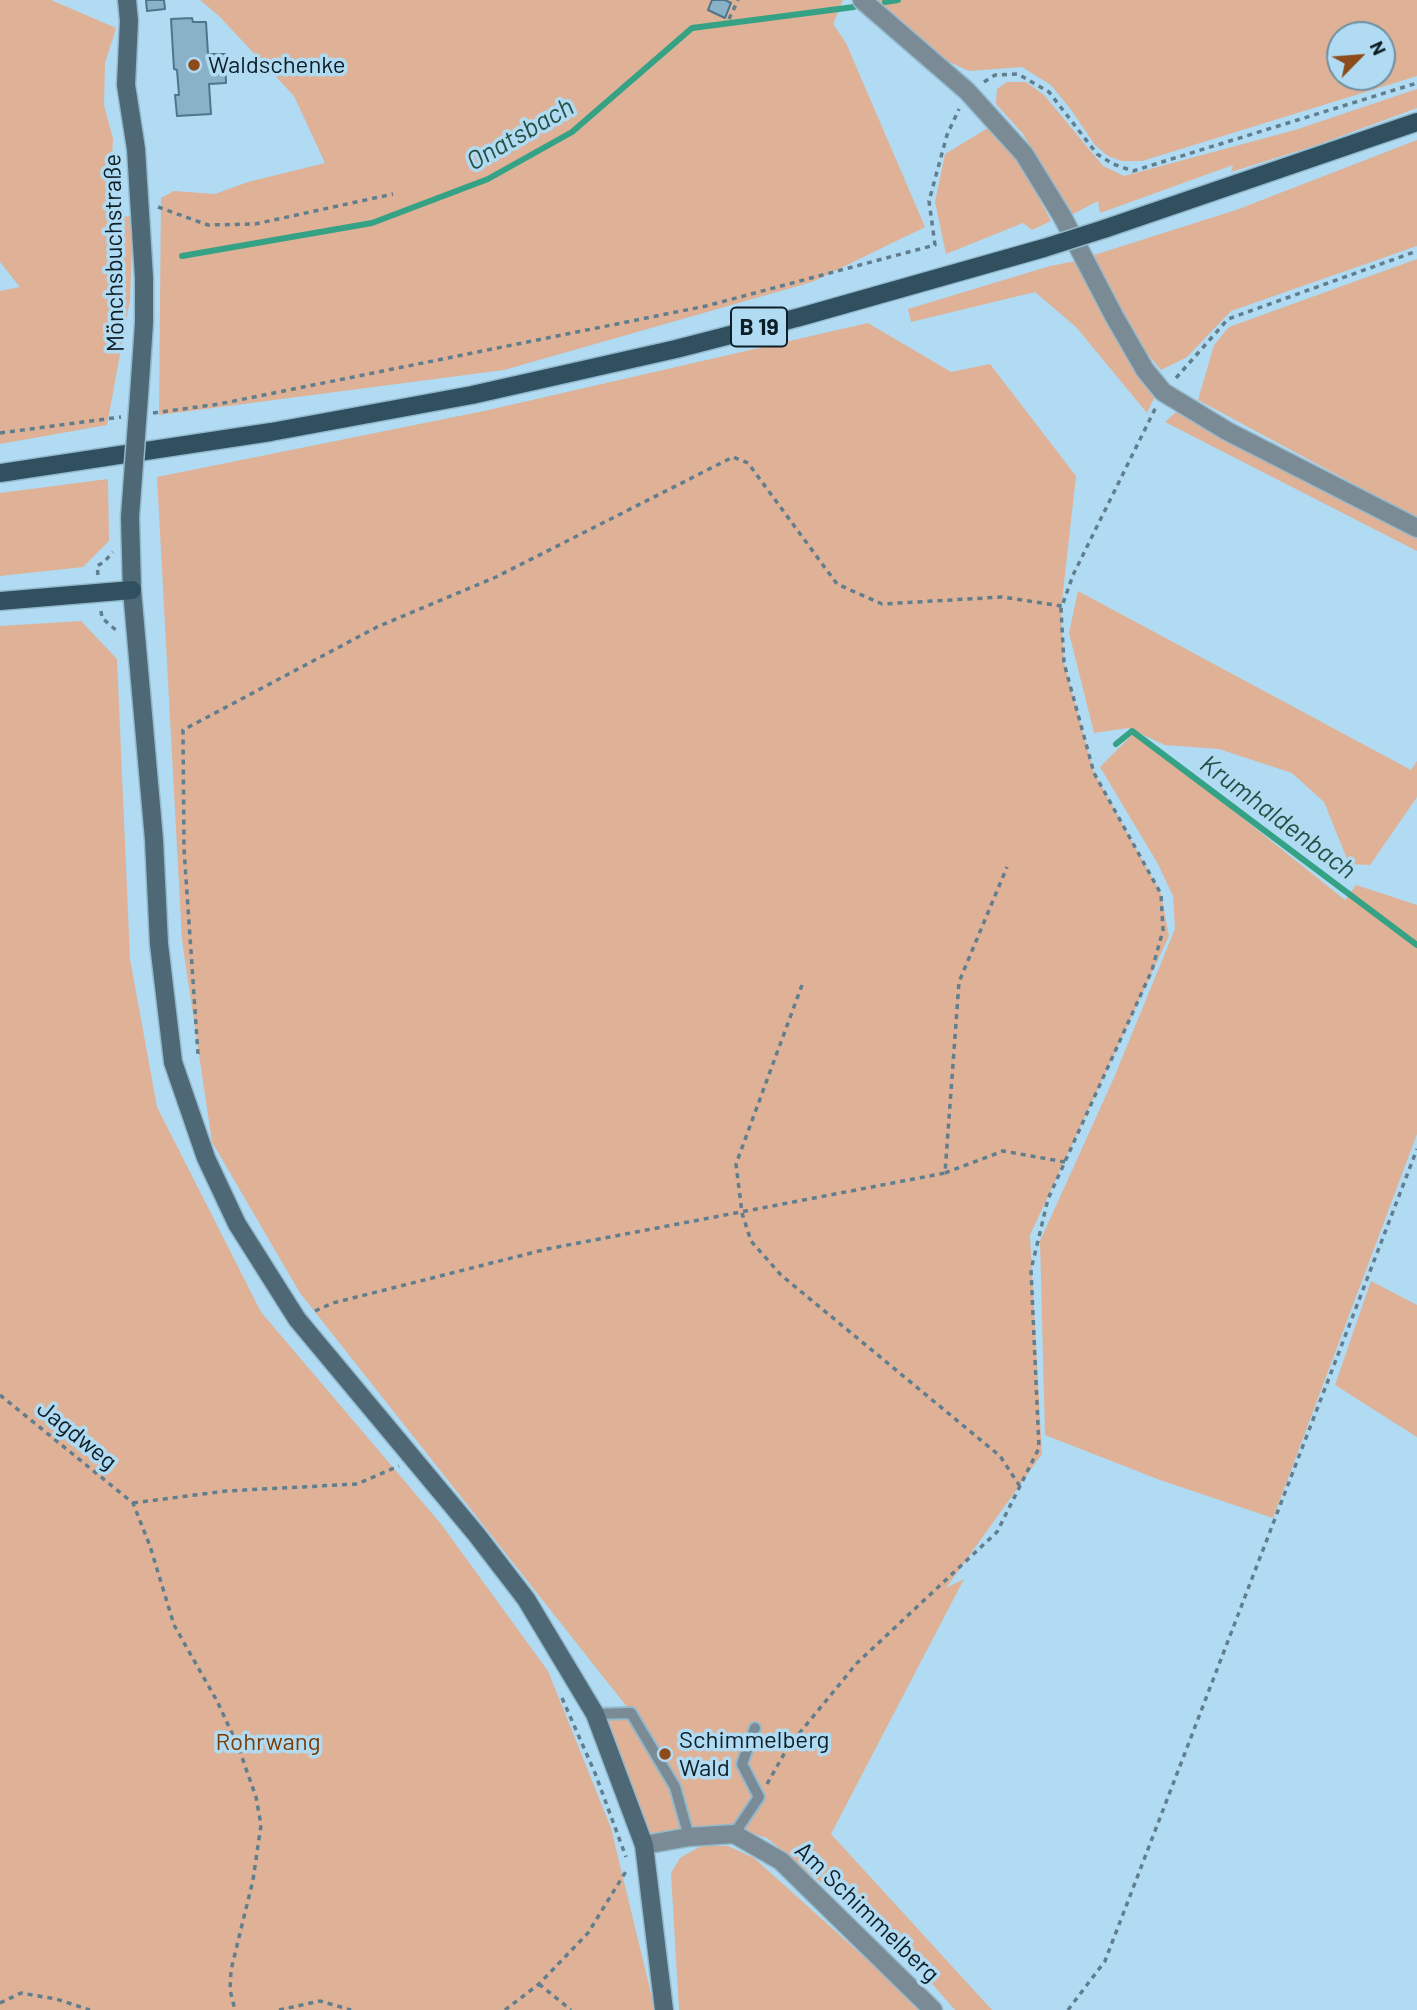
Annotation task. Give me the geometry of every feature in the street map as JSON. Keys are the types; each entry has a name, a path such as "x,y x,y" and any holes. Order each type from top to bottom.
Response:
{"main road":[{"name":"B 19","path":"0,473 271,432 471,395 676,349 1044,248 1417,122"},
{"path":"0,601 132,590"}],"street":[{"name":"Mönchsbuchstraße","path":"127,0 129,20 126,85 135,139 140,198 144,323 130,517 132,590 154,839 159,944 173,1062 206,1158 237,1224 297,1319 476,1534 526,1599 595,1714 645,1845 664,2010"},
{"path":"862,0 967,91 1024,154 1062,216 1145,370 1163,392 1227,431 1417,528"},
{"path":"645,1845 734,1834"},
{"name":"Am Schimmelberg","path":"734,1834 781,1861 933,2010"}],"lane":[{"path":"595,1714 631,1713 675,1787 689,1838"},
{"path":"734,1834 759,1797 742,1764 755,1728"}],"path":[{"path":"729,19 738,0"},
{"path":"151,414 219,404 706,306 935,245 929,201 947,135 967,91 995,75 1018,74 1049,92 1097,154 1113,164 1133,171 1417,83"},
{"path":"140,198 167,212 208,225 255,224 393,194"},
{"path":"759,1797 789,1747 857,1663 997,1532 1039,1448 1031,1270 1048,1199 1152,971 1163,930 1161,894 1094,773 1064,663 1062,606 1073,575 1163,392 1228,318 1417,251"},
{"path":"0,433 123,417"},
{"path":"198,1054 184,849 183,730 377,627 496,577 733,457 748,463 779,509 837,584 882,604 1002,597 1062,606"},
{"path":"115,548 104,562 97,566 102,618 118,632"},
{"path":"945,1173 959,982 1007,867"},
{"path":"802,985 736,1164 742,1213 751,1241 781,1275 1000,1456 1021,1488"},
{"path":"1068,2010 1105,1961 1417,1149"},
{"path":"297,1319 333,1303 547,1249 945,1173 1003,1151 1065,1162"},
{"name":"Jagdweg","path":"0,1395 133,1503"},
{"path":"235,2010 230,1990 231,1970 253,1880 261,1825 256,1797 238,1746 217,1701 174,1625 150,1546 133,1503 226,1491 357,1484 415,1462"},
{"path":"505,2010 539,1984 589,1933 629,1865 595,1773 559,1690"},
{"path":"539,1984 571,2010"},
{"path":"0,2003 21,1993 56,1999 90,2010"},
{"path":"279,2010 320,2001 351,2010"}],"green space":[{"path":"0,0 51,0 116,28 105,63 104,105 113,139 109,217 133,216 130,300 107,425 0,444 0,291 20,287 0,262"},
{"path":"200,0 843,0 833,24 846,43 925,227 812,282 504,370 159,415 161,198 174,191 215,194 248,182 325,163 294,96 219,16"},
{"path":"873,0 1417,0 1417,76 1396,82 1396,21 1326,21 1326,91 1368,91 1142,161 1122,161 1108,156 1095,145 1051,85 1022,67 969,71 936,56"},
{"path":"1007,82 1026,82 1044,95 1103,166 1124,176 1295,130 1417,89 1417,108 1317,145 1231,172 1233,165 1100,213 1098,201 1071,215 1023,134 996,104 997,89"},
{"path":"988,128 1019,161 1051,221 1032,230 1023,223 946,254 935,202 945,154"},
{"path":"1417,140 1417,246 1231,311 1187,357 1161,370 1144,350 1116,303 1094,255 1236,210"},
{"path":"1417,259 1417,518 1198,400 1214,345 1229,327"},
{"path":"1076,261 1112,330 1155,396 1147,413 1076,327 1035,292 911,322 908,309 1050,266"},
{"path":"868,323 951,372 990,364 1076,476 1061,609 1064,663 1094,773 1161,894 1169,936 1030,1235 1042,1454 946,1588 964,1579 831,1834 992,2010 955,2010 921,1971 767,1838 734,1828 647,1836 601,1714 631,1712 300,1293 212,1142 182,940 157,477 484,411"},
{"path":"1176,412 1192,416 1417,535 1417,551 1165,422"},
{"path":"108,479 109,541 83,567 0,576 0,493"},
{"path":"1078,591 1411,770 1417,761 1417,797 1370,865 1349,864 1324,802 1292,773 1219,749 1165,745 1128,728 1094,733 1069,633"},
{"name":"Rohrwang","path":"81,621 117,659 130,959 157,1107 261,1312 441,1524 548,1671 611,1828 655,2010 0,2010 0,626"},
{"path":"1135,732 1345,900 1356,885 1417,905 1417,1134 1273,1518 1160,1480 1045,1435 1040,1241 1113,1080 1175,929 1173,896 1158,864 1100,767"},
{"path":"1371,1281 1417,1305 1417,1437 1335,1385"},
{"path":"701,1846 728,1846 754,1858 873,1965 918,2010 679,2010 671,1873 680,1858"}],"building":[{"path":"146,0 164,0 165,9 147,11"},
{"path":"712,0 731,3 725,18 708,10"},
{"path":"192,18 193,22 206,22 208,54 225,54 226,83 209,84 211,114 177,116 175,95 179,95 177,70 174,69 171,19"}],"waterway":[{"name":"Onatsbach","path":"885,2 898,0"},
{"name":"Onatsbach","path":"182,256 372,223 488,179 572,132 692,28 854,7"},
{"name":"Krumhaldenbach","path":"1116,744 1132,731 1417,945"}],"place":[{"name":"Waldschenke","path":"194,65"},
{"name":"Schimmelberg Wald","path":"665,1754"}]}
